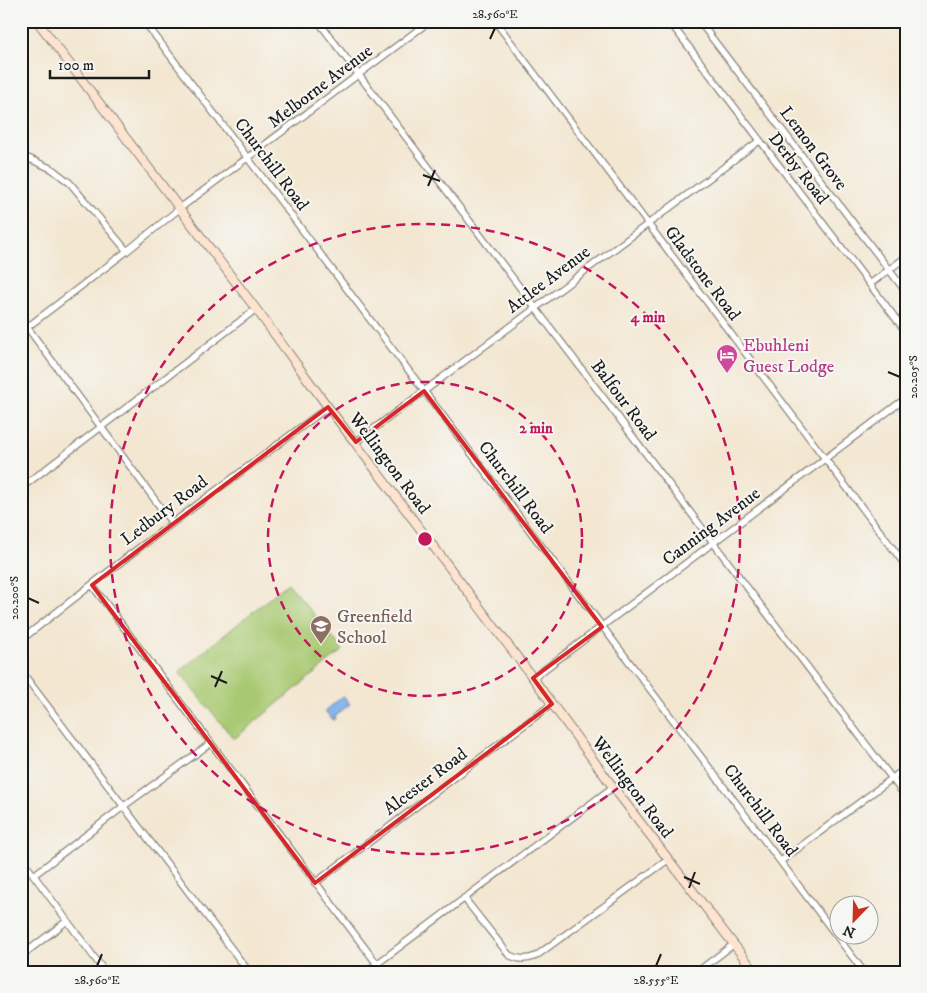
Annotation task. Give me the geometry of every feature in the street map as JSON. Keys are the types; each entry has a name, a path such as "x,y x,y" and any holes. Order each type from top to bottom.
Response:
{"main road":[{"name":"Wellington Road","path":"37,21 256,309 613,787 756,972"}],"street":[{"name":"Churchill Road","path":"144,21 864,972"},
{"name":"Balfour Road","path":"318,21 906,797"},
{"name":"Melborne Avenue","path":"21,332 179,209 430,21"},
{"name":"Gladstone Road","path":"495,21 906,566"},
{"name":"Lemon Grove","path":"699,21 836,203 906,292"},
{"name":"Derby Road","path":"670,22 906,332"},
{"name":"Attlee Avenue","path":"356,442 759,141"},
{"path":"21,155 52,169 70,183 127,251"},
{"path":"21,166 30,159"},
{"path":"870,284 906,257"},
{"path":"21,488 256,309"},
{"path":"27,327 172,523"},
{"name":"Canning Avenue","path":"533,678 906,398"},
{"name":"Ledbury Road","path":"21,640 172,523 328,407"},
{"path":"92,585 383,972"},
{"path":"21,671 249,972"},
{"name":"Alcester Road","path":"315,883 552,704"},
{"path":"34,874 211,743"},
{"path":"781,860 906,768"},
{"path":"366,972 613,787"},
{"path":"21,858 105,972"},
{"path":"464,898 509,955 519,959 531,959 669,859"},
{"path":"21,956 67,921"},
{"path":"697,972 734,944"}],"highlighted area":[{"path":"424,391 602,627 533,678 552,704 315,883 92,585 328,407 356,442"}],"green space":[{"path":"288,583 343,650 234,739 179,672"}],"water":[{"path":"343,696 350,704 333,720 325,711"}],"place":[{"name":"Ebuhleni Guest Lodge","path":"727,374"},
{"name":"Greenfield School","path":"321,645"}]}
